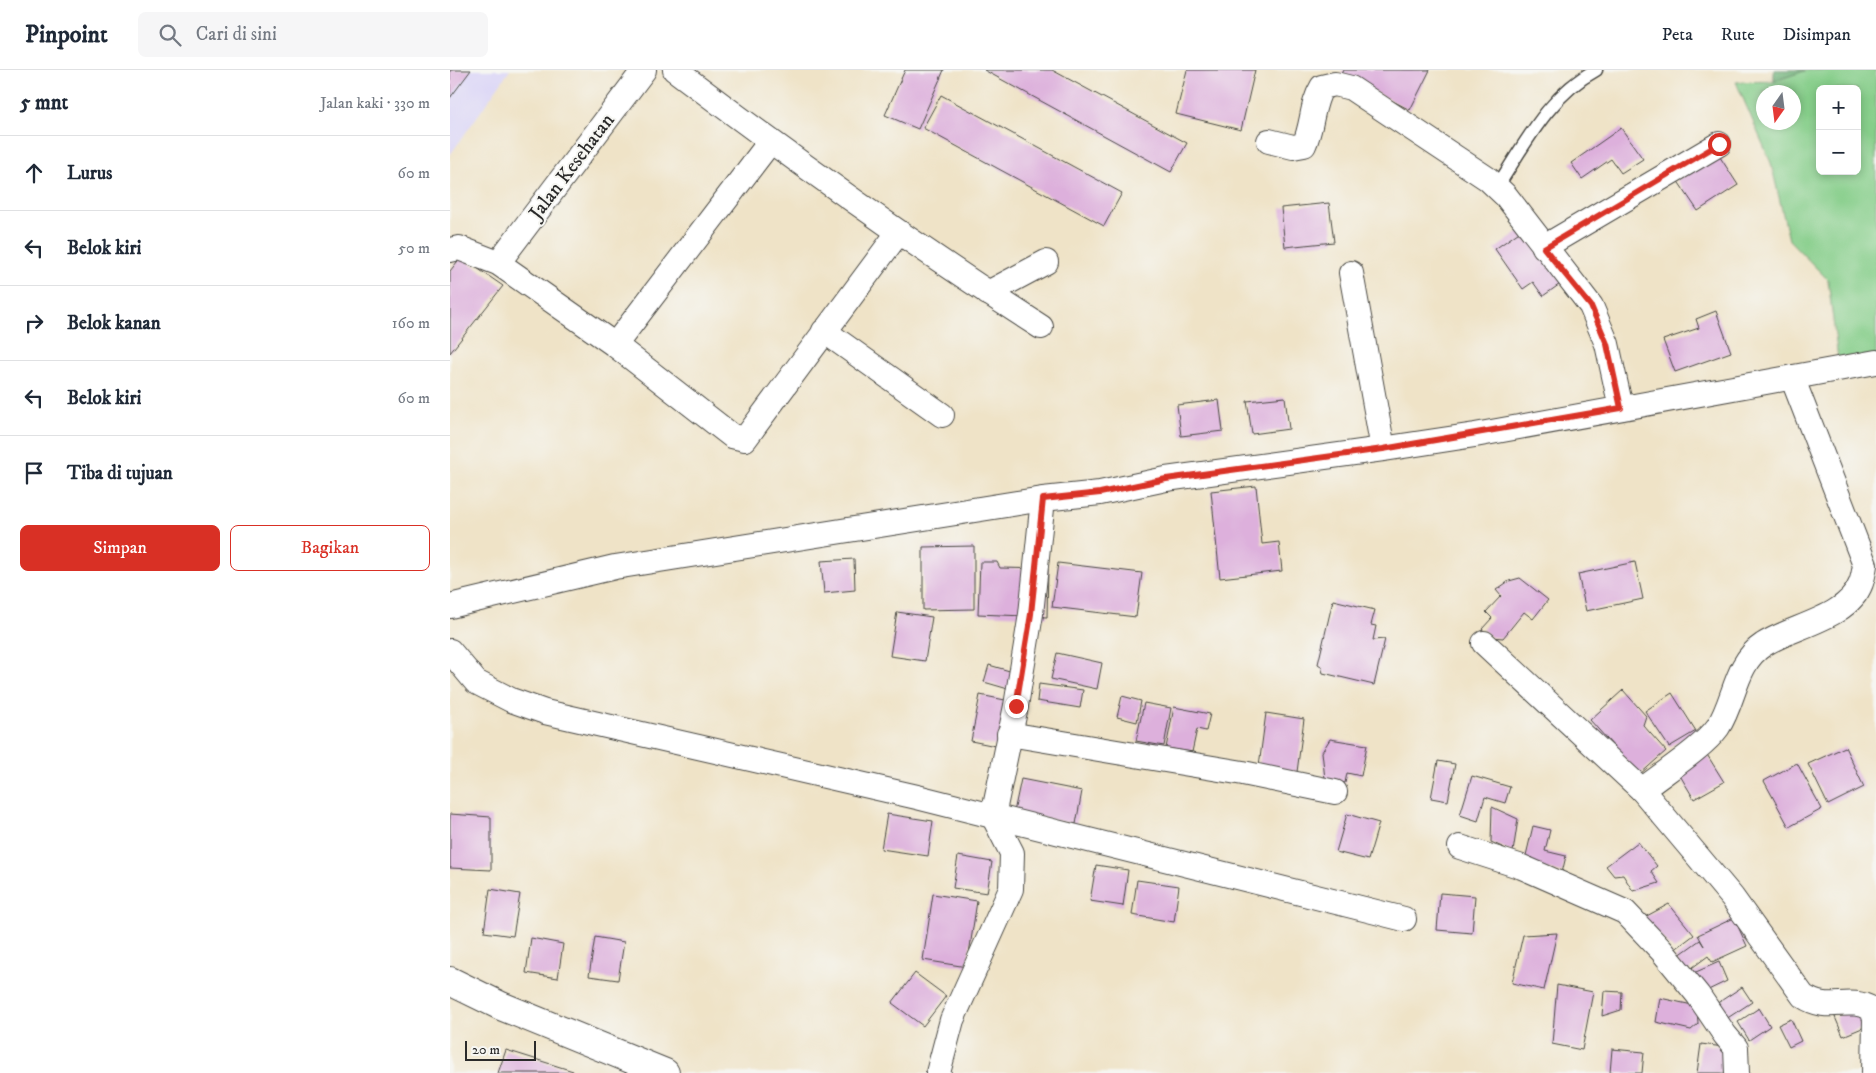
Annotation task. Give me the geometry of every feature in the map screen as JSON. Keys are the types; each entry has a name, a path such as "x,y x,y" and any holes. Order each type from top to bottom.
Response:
{"street":[{"name":"Jalan Kesehatan","path":"498,263 644,70"},
{"path":"675,70 770,142 898,233 1041,327"},
{"path":"1269,141 1293,147 1304,144 1309,133 1315,99 1322,87 1335,84 1350,88 1497,188 1591,306 1607,344 1621,408"},
{"path":"615,345 770,142"},
{"path":"1544,248 1719,144"},
{"path":"450,250 458,248 498,263 615,345 732,436 744,439 898,233"},
{"path":"988,293 1046,262"},
{"path":"1351,273 1383,449"},
{"path":"824,332 942,415"},
{"path":"450,606 615,567 1043,499 1100,493 1166,479 1383,449 1876,362"},
{"path":"1642,790 1709,738 1719,726 1748,659 1763,645 1809,625 1846,604 1861,584 1865,565 1792,377"},
{"path":"938,1073 952,1020 1011,889 1012,853 993,816 1031,614 1043,499"},
{"path":"1484,643 1642,790 1732,897 1803,996 1823,1006 1860,1002 1872,1009 1875,1019 1874,1073"},
{"path":"450,651 476,682 510,700 544,712 993,816 1404,919"},
{"path":"1009,734 1244,773 1335,792"},
{"path":"1460,847 1522,867 1626,912 1692,987 1736,1048 1737,1073"},
{"path":"450,981 501,1006 665,1073"}],"lane":[{"path":"1497,188 1542,116 1576,81 1596,70"}],"shaded area":[{"path":"450,70 510,70 450,155"}],"green space":[{"path":"1774,70 1807,70 1774,81"},
{"path":"1807,70 1876,70 1876,360 1839,367 1828,280 1789,240 1771,163 1757,130 1801,130 1801,85 1756,85 1756,128 1736,82 1774,81"}],"building":[{"path":"450,70 471,70 450,98"},
{"path":"905,70 944,70 918,129 885,115"},
{"path":"984,70 1052,70 1187,143 1171,172"},
{"path":"1187,70 1255,70 1241,130 1176,114"},
{"path":"1343,70 1430,70 1410,110 1341,74"},
{"path":"941,95 1122,193 1104,226 923,128"},
{"path":"1621,128 1643,159 1621,173 1611,159 1582,179 1571,163"},
{"path":"1718,154 1738,185 1698,211 1677,180"},
{"path":"1329,203 1334,242 1285,247 1281,208"},
{"path":"1525,228 1563,282 1543,296 1533,282 1523,289 1495,249"},
{"path":"461,257 503,286 450,353 450,271"},
{"path":"1716,311 1731,352 1675,372 1663,340 1699,328 1696,319"},
{"path":"1285,397 1289,429 1252,434 1247,401"},
{"path":"1219,400 1223,431 1181,436 1177,405"},
{"path":"1256,486 1262,544 1279,542 1282,571 1220,578 1211,491"},
{"path":"974,546 974,609 923,610 923,547"},
{"path":"854,559 855,590 824,593 821,561"},
{"path":"980,562 997,562 1000,568 1048,569 1047,617 978,614"},
{"path":"1635,562 1643,599 1586,611 1578,574"},
{"path":"1058,563 1142,573 1136,617 1052,607"},
{"path":"1520,578 1548,600 1533,619 1524,612 1503,638 1491,637 1482,629 1492,618 1486,612 1501,596 1496,590 1509,581"},
{"path":"1333,600 1375,610 1371,625 1376,626 1373,640 1385,639 1374,685 1323,673 1321,666 1318,664"},
{"path":"897,612 932,617 925,661 890,656"},
{"path":"1057,653 1102,663 1097,689 1051,679"},
{"path":"989,665 1020,674 1015,691 984,682"},
{"path":"1039,684 1083,690 1080,708 1037,701"},
{"path":"1623,690 1646,716 1643,725 1666,751 1639,775 1590,720"},
{"path":"1672,693 1696,731 1669,747 1645,711"},
{"path":"980,695 1015,702 1006,748 971,741"},
{"path":"1122,696 1141,701 1137,722 1117,717"},
{"path":"1144,703 1171,708 1164,746 1136,741"},
{"path":"1174,707 1210,714 1206,731 1197,729 1192,752 1166,748"},
{"path":"1266,713 1304,719 1297,772 1259,766"},
{"path":"1330,739 1367,745 1361,776 1347,773 1345,783 1325,779 1322,752"},
{"path":"1698,740 1724,782 1694,799 1669,757"},
{"path":"1845,747 1864,787 1828,805 1808,764"},
{"path":"1438,761 1455,764 1448,801 1431,798"},
{"path":"1797,763 1822,809 1789,827 1764,781"},
{"path":"1472,776 1510,787 1505,803 1485,797 1478,821 1460,815"},
{"path":"1021,779 1082,791 1076,824 1014,812"},
{"path":"1492,807 1518,819 1513,852 1491,842"},
{"path":"450,814 491,817 491,870 450,868"},
{"path":"887,814 933,821 928,856 881,849"},
{"path":"1347,814 1379,823 1368,860 1336,852"},
{"path":"1533,826 1550,830 1545,851 1566,856 1562,873 1524,864"},
{"path":"1638,842 1657,866 1651,871 1659,883 1633,891 1623,875 1614,876 1606,866"},
{"path":"958,856 992,862 987,893 953,888"},
{"path":"1096,865 1128,870 1123,906 1090,901"},
{"path":"1137,880 1179,886 1174,922 1132,915"},
{"path":"490,889 520,894 513,936 484,932"},
{"path":"1440,893 1475,896 1472,933 1437,930"},
{"path":"933,894 977,901 967,967 923,960"},
{"path":"1669,904 1694,935 1674,950 1643,918"},
{"path":"1734,918 1747,946 1712,962 1708,956 1685,973 1675,958 1700,940 1704,946 1698,935"},
{"path":"1557,933 1544,990 1512,983 1523,935"},
{"path":"595,937 624,942 618,980 589,976"},
{"path":"531,938 563,944 558,978 526,973"},
{"path":"1719,962 1727,981 1698,995 1689,975"},
{"path":"915,973 946,996 923,1026 892,1003"},
{"path":"1557,985 1593,992 1582,1050 1552,1044"},
{"path":"1742,987 1752,1002 1726,1019 1716,1004"},
{"path":"1604,991 1622,992 1621,1010 1602,1016"},
{"path":"1660,998 1697,1006 1698,1024 1691,1030 1656,1022"},
{"path":"1860,1007 1867,1026 1843,1036 1835,1017"},
{"path":"1759,1008 1770,1026 1749,1040 1738,1022"},
{"path":"1791,1019 1801,1041 1789,1047 1778,1025"},
{"path":"1701,1044 1731,1048 1728,1073 1697,1073"},
{"path":"1612,1049 1644,1052 1642,1073 1610,1073"},
{"path":"506,1050 573,1071 573,1073 498,1073"}],"route":[{"path":"1016,706 1031,614 1043,499 1100,493 1166,479 1383,449 1621,408 1607,344 1591,306 1544,248 1719,144"}]}
